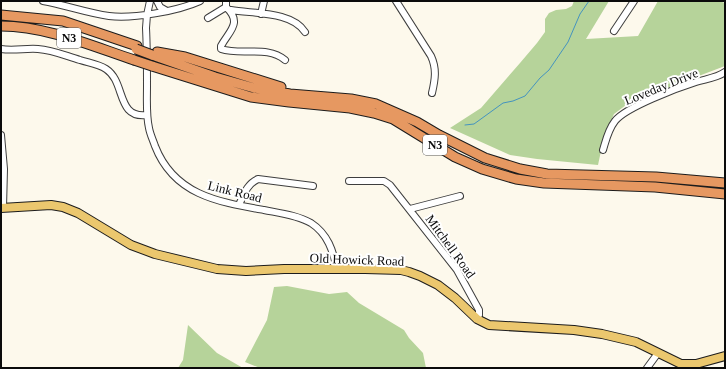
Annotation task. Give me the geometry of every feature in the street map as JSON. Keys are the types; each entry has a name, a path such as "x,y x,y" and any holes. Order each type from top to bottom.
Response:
{"highway":[{"name":"N3","path":"1,15 33,18 61,23 152,53 215,77 254,88 290,94 351,99 376,104 417,122 485,158 520,169 546,174 656,177 725,184"},
{"name":"N3","path":"1,26 61,36 251,97 350,108 374,113 392,119 455,157 482,169 516,179 544,183 655,187 725,194"}],"main road":[{"name":"Old Howick Road","path":"2,208 51,205 63,206 78,213 130,245 159,255 217,269 246,271 284,269 401,270 420,276 438,285 478,319 489,324 574,330 602,334 636,342 674,362 686,365 696,364 725,356"}],"street":[{"path":"43,1 110,16 167,11 200,1"},
{"name":"Link Road","path":"150,1 148,12 147,115 149,128 164,164 178,179 195,192 213,199 289,215 311,223 324,235 330,245 337,269"},
{"path":"148,12 156,1 160,7 167,11"},
{"path":"261,14 264,1"},
{"path":"396,1 431,56 436,71 432,93"},
{"path":"614,31 634,1"},
{"path":"227,6 234,23 232,30 221,46 221,49 275,54 285,60"},
{"path":"208,18 227,6 290,19 297,23 305,32"},
{"path":"1,49 50,50 98,65 109,72 112,76 129,111 136,115 147,115"},
{"name":"Loveday Drive","path":"603,150 612,125 628,110 693,83 724,75"},
{"path":"1,135 4,169 2,208"},
{"path":"239,205 248,186 258,179 313,186"},
{"name":"Mitchell Road","path":"349,181 387,182 410,209 462,277 479,310 478,319"},
{"name":"Mitchell Road","path":"410,209 460,196"},
{"path":"647,368 658,353"}],"green space":[{"path":"574,1 609,1 586,39 638,36 658,1 719,1 725,3 725,66 630,102 614,114 604,137 598,165 510,155 450,128 481,108 520,63 545,32 545,19 549,13 556,10 566,9 572,6"},
{"path":"287,286 329,294 347,292 359,303 404,330 409,338 423,353 426,368 260,368 245,362 267,320 274,287"},
{"path":"188,325 217,353 243,368 178,368 183,360"}],"waterway":[{"path":"465,125 474,124 503,103 525,96 549,70 568,42 580,14 589,1"}]}
